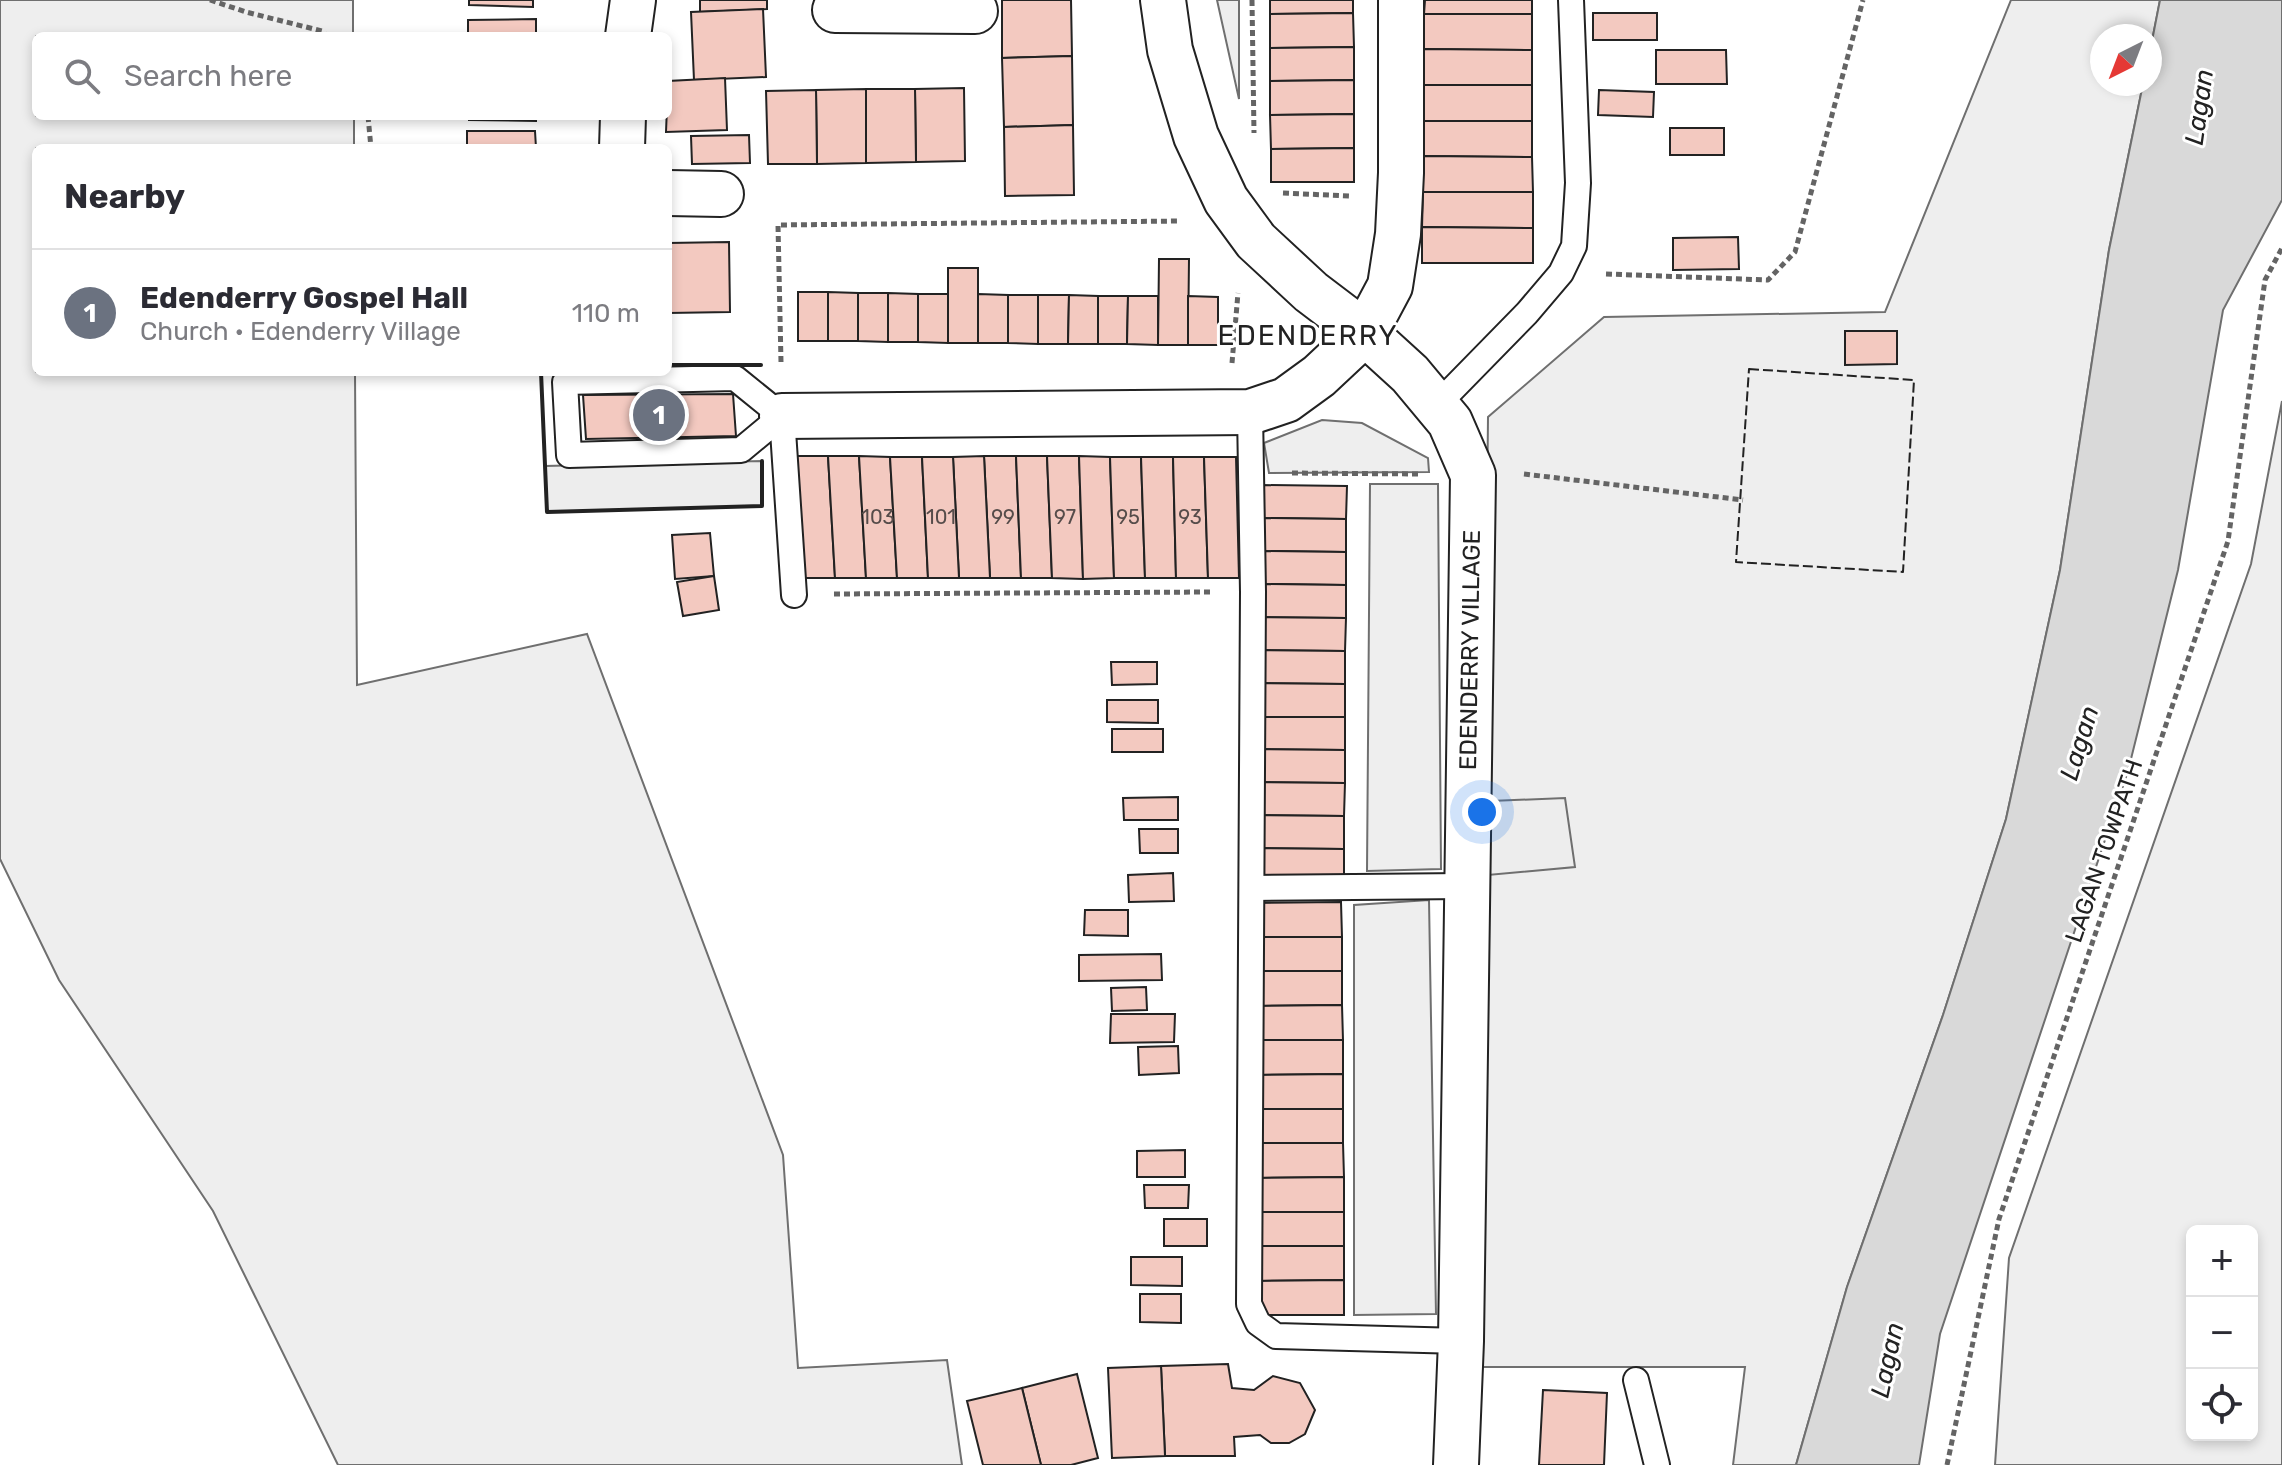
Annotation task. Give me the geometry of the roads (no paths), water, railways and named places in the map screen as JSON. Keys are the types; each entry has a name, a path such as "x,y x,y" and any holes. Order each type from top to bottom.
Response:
{"street":[{"path":"629,32 633,0"},
{"name":"EDENDERRY VILLAGE","path":"1163,0 1170,50 1196,136 1226,200 1256,241 1311,292 1365,333 1410,374 1450,422 1473,475 1461,1341 1456,1465"},
{"path":"782,416 1239,412 1286,400 1319,376 1365,333 1390,286 1398,234 1401,173 1401,0"},
{"path":"835,10 906,5 975,11"},
{"path":"622,144 623,120"},
{"path":"672,193 721,194"}],"lane":[{"path":"1436,406 1527,313 1561,273 1574,246 1578,183 1571,0"},
{"path":"782,416 741,450 569,455 565,382 735,378 782,416 794,595"},
{"path":"1239,412 1251,472 1253,592 1249,1304 1258,1323 1276,1336 1461,1341"},
{"path":"1252,888 1466,886"},
{"path":"1636,1380 1657,1465"}],"water":[{"name":"Lagan","path":"2160,0 2282,0 2282,200 2223,310 2178,570 2128,771 1940,1334 1919,1465 1796,1465 1847,1287 1943,1015 2006,819 2060,570 2109,250 2141,96 2162,96 2162,24 2155,24"}],"place":[{"name":"Edenderry Gospel Hall","path":"659,415"}],"district":[{"name":"EDENDERRY","path":"1308,335"}]}
